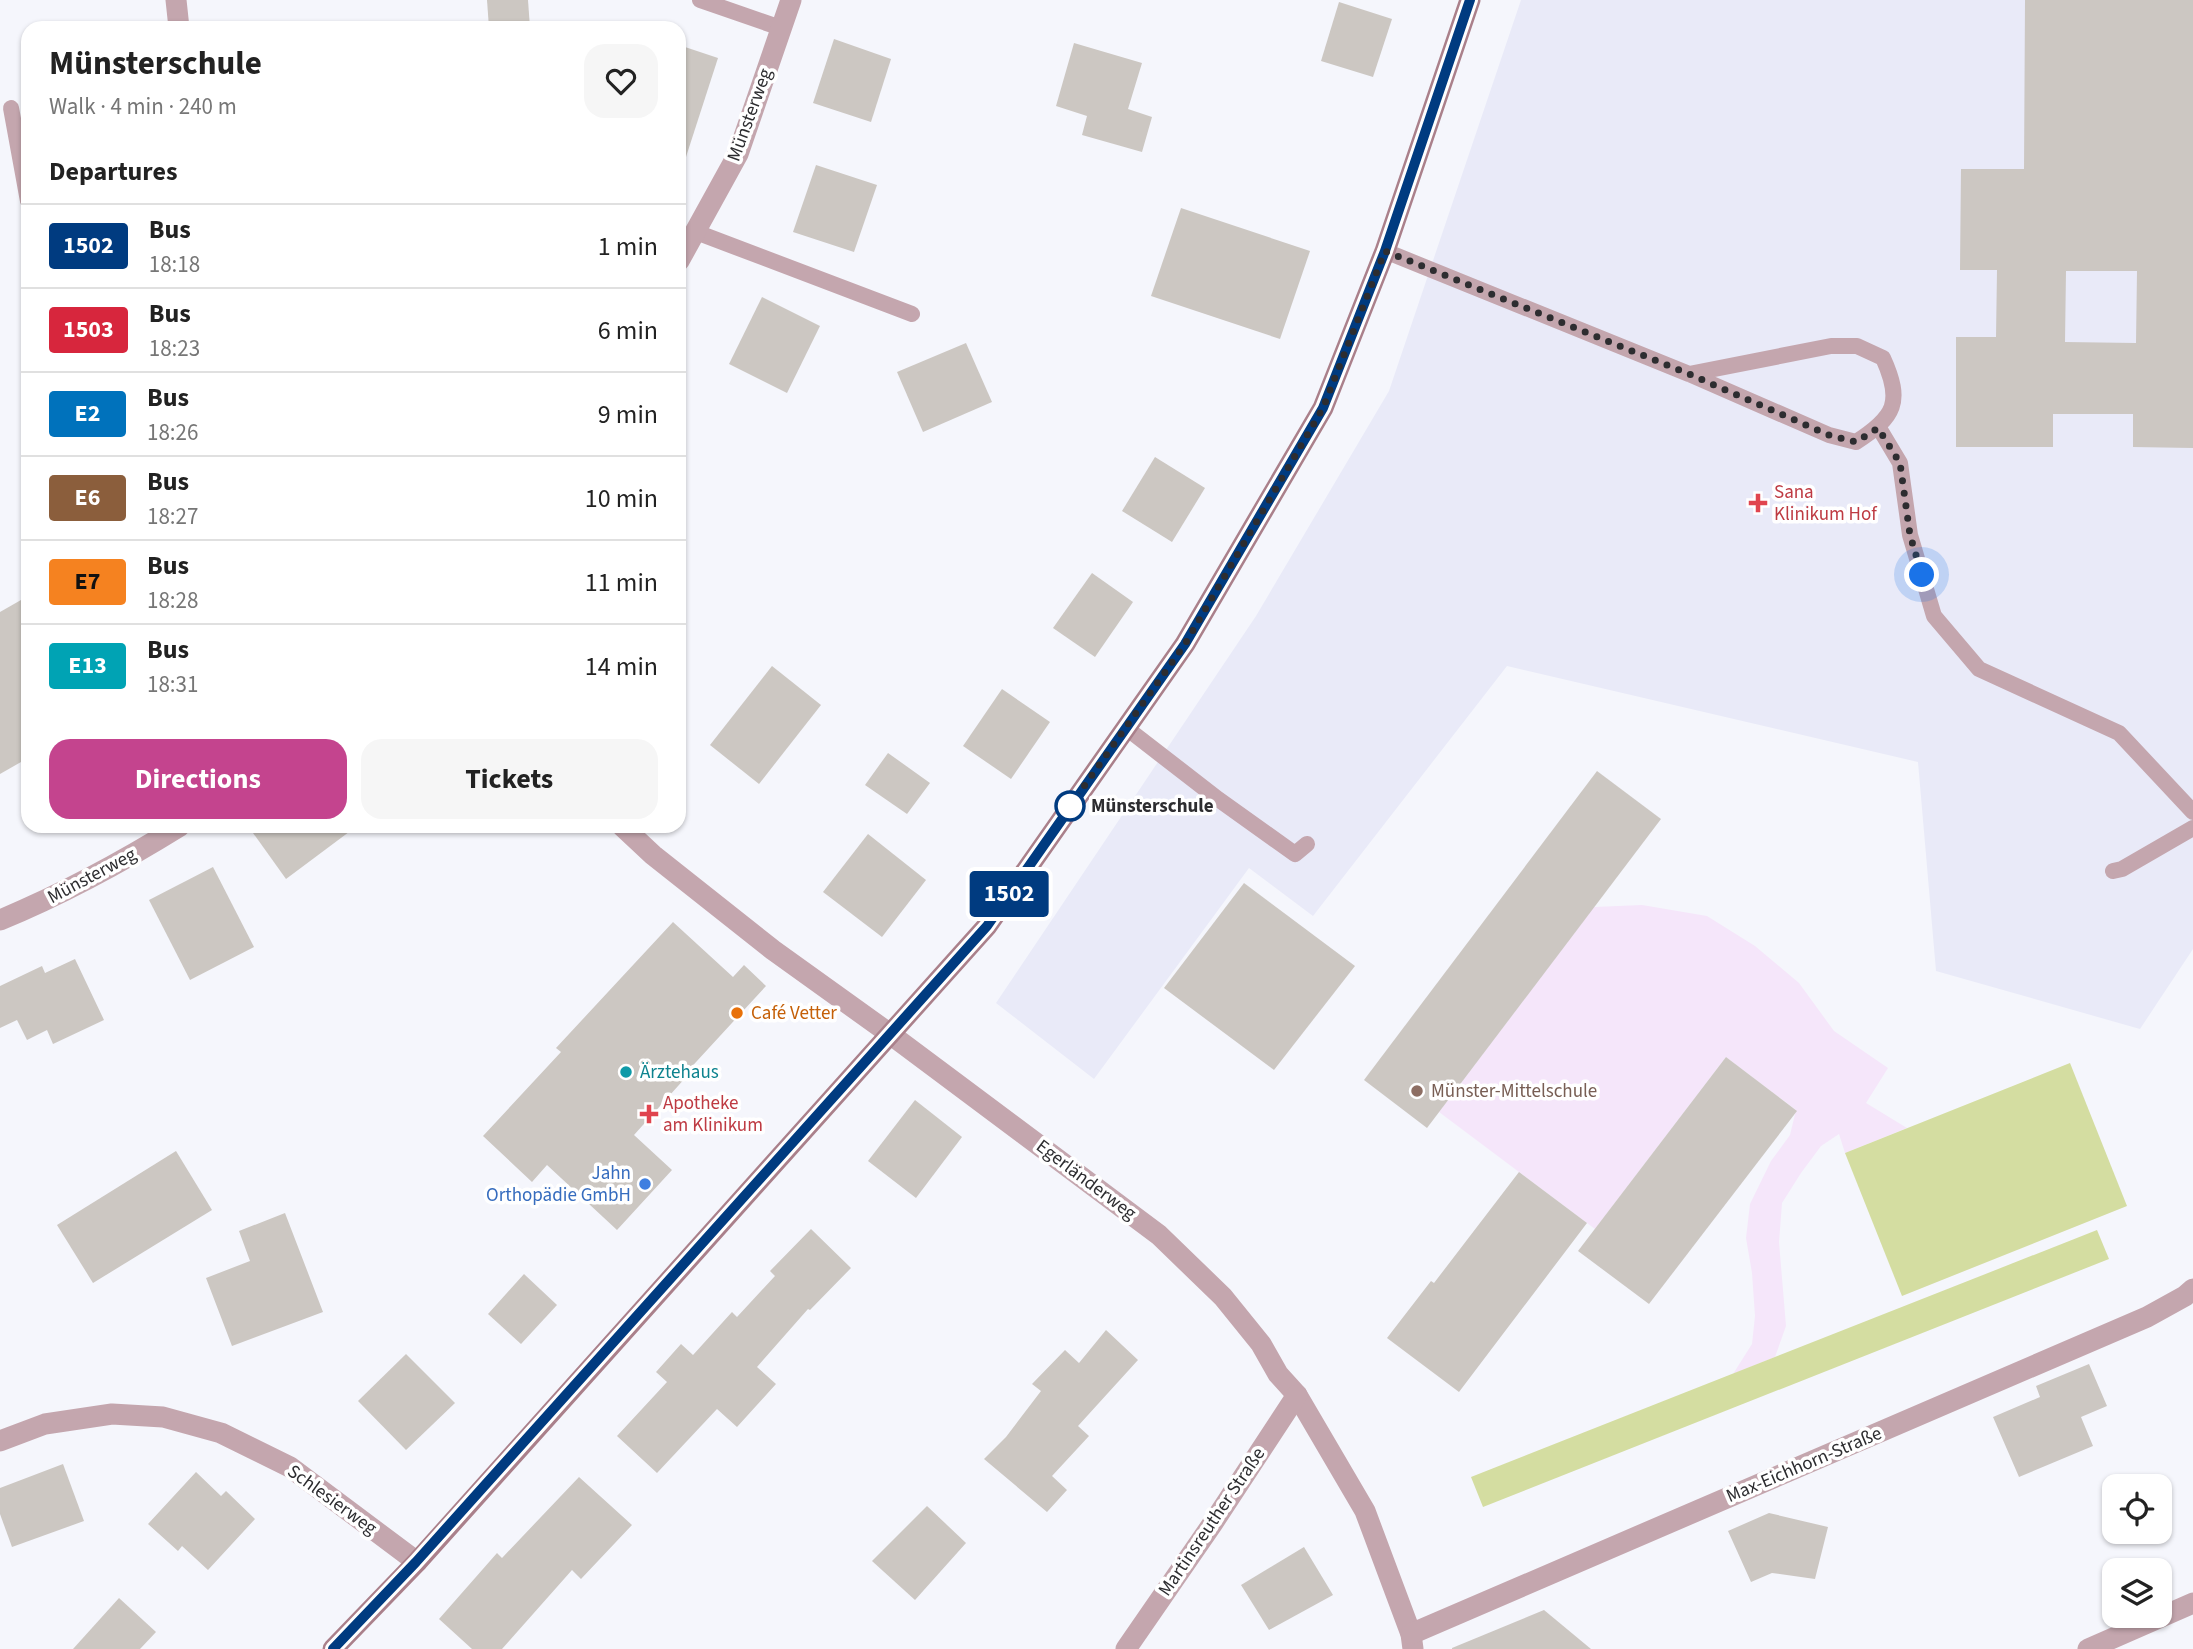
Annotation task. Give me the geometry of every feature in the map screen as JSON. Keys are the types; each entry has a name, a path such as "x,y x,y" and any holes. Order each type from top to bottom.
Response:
{"main road":[{"path":"332,1649 416,1562 987,926 1185,644 1323,408 1385,251 1470,0"}],"street":[{"path":"176,0 178,21"},
{"name":"Münsterweg","path":"686,249 738,154 791,0"},
{"name":"Münsterweg","path":"0,920 42,903 168,833"},
{"name":"Egerländerweg","path":"629,833 653,855 773,950 1159,1235 1223,1297 1261,1345 1278,1374 1297,1395 1365,1511 1412,1642"},
{"name":"Max-Eichhorn-Straße","path":"1412,1642 2147,1317 2193,1289"},
{"name":"Martinsreuther Straße","path":"1126,1649 1297,1395"},
{"name":"Schlesierweg","path":"0,1441 45,1424 112,1415 163,1417 221,1433 290,1467 416,1562"},
{"path":"2088,1649 2193,1603"}],"lane":[{"path":"700,0 781,28"},
{"path":"11,108 21,164"},
{"path":"696,232 912,314"},
{"path":"1385,251 1689,374 1829,435 1856,442 1878,428 1891,410 1895,395 1893,379 1883,358 1857,346 1830,346 1689,374"},
{"path":"1878,428 1900,463 1910,535 1934,616 1979,669 2119,733 2193,812"},
{"path":"1125,727 1295,854 1307,844"},
{"path":"2113,871 2122,869 2193,828"}],"shaded area":[{"name":"Sana Klinikum Hof","path":"1521,0 2193,0 2193,949 2140,1029 1936,971 1918,762 1507,666 1313,916 1249,868 1094,1079 996,1003 1256,616 1389,391"},
{"path":"1642,905 1707,916 1755,946 1799,983 1834,1031 1888,1068 1866,1103 1907,1128 1845,1153 1839,1134 1821,1146 1801,1173 1782,1203 1779,1242 1786,1326 1775,1357 1733,1374 1752,1344 1755,1316 1746,1238 1750,1204 1771,1161 1790,1135 1796,1110 1726,1057 1595,1229 1439,1112 1594,907"}],"green space":[{"path":"2070,1063 2127,1206 1902,1296 1845,1153"},
{"path":"2097,1230 2109,1259 1483,1507 1471,1477"}],"building":[{"path":"487,0 528,0 530,21 488,21"},
{"path":"2025,0 2193,0 2193,448 2133,447 2133,414 2053,414 2053,447 1956,447 1956,337 1996,337 1997,270 1960,270 1961,169 2024,169","holes":["2066,271 2137,271 2136,343 2065,342"]},
{"path":"1339,2 1392,19 1373,77 1321,61"},
{"path":"834,39 891,59 871,122 813,103"},
{"path":"1074,43 1142,63 1128,109 1152,117 1142,152 1082,135 1087,116 1056,106"},
{"path":"686,47 718,58 686,157"},
{"path":"816,165 877,185 854,252 793,232"},
{"path":"1181,208 1310,251 1280,339 1151,296"},
{"path":"762,297 820,326 787,393 729,364"},
{"path":"966,343 992,402 923,432 897,372"},
{"path":"1155,457 1205,488 1172,542 1122,511"},
{"path":"1092,573 1133,602 1095,657 1053,628"},
{"path":"21,600 21,762 0,774 0,612"},
{"path":"772,666 821,705 759,784 710,745"},
{"path":"1002,689 1050,722 1011,779 963,746"},
{"path":"888,753 930,783 907,814 865,785"},
{"path":"1597,771 1661,819 1427,1128 1364,1080"},
{"path":"253,833 348,833 286,879"},
{"path":"868,834 926,880 882,937 823,892"},
{"path":"213,867 254,947 190,980 149,900"},
{"path":"1244,883 1355,966 1274,1070 1164,988"},
{"name":"Ärztehaus","path":"673,922 733,977 744,965 766,986 685,1074 687,1076 634,1135 672,1170 617,1230 547,1165 532,1182 483,1136 561,1052 556,1048"},
{"path":"75,959 104,1020 53,1044 47,1030 27,1040 17,1020 0,1028 0,986 42,966 45,973"},
{"path":"1726,1057 1797,1111 1649,1304 1578,1251"},
{"path":"915,1100 962,1137 916,1198 868,1161"},
{"path":"176,1151 212,1210 93,1283 57,1225"},
{"path":"1519,1172 1587,1223 1459,1392 1387,1338 1431,1281 1434,1283"},
{"path":"285,1213 323,1312 232,1346 206,1278 250,1261 239,1231"},
{"path":"811,1229 851,1268 810,1310 808,1309 757,1367 776,1384 737,1427 717,1409 657,1473 617,1436 667,1382 656,1372 681,1344 693,1355 732,1312 737,1317 775,1276 770,1271"},
{"path":"524,1274 557,1305 521,1344 488,1314"},
{"path":"1106,1330 1138,1360 1078,1426 1089,1436 1052,1476 1067,1490 1047,1512 984,1459 1006,1437 1041,1391 1032,1384 1065,1350 1079,1363"},
{"path":"406,1354 455,1403 406,1450 358,1401"},
{"path":"2089,1364 2107,1406 2081,1417 2093,1446 2019,1477 1993,1417 2040,1397 2036,1386"},
{"path":"63,1464 84,1521 12,1547 0,1514 0,1488"},
{"path":"196,1472 221,1496 226,1491 255,1519 208,1570 182,1546 178,1551 148,1524"},
{"path":"579,1477 632,1525 581,1579 572,1570 502,1649 472,1649 439,1619 497,1553 502,1558"},
{"path":"927,1506 966,1543 915,1600 872,1561"},
{"path":"1769,1513 1828,1527 1815,1579 1772,1573 1751,1582 1728,1531"},
{"path":"1304,1547 1333,1595 1269,1630 1241,1585"},
{"path":"119,1598 156,1632 140,1649 73,1649"},
{"path":"1544,1610 1591,1649 1452,1649 1452,1648"}],"bus line":[{"name":"1502","path":"333,1649 416,1562 987,926 1185,644 1323,408 1385,251 1470,0"}],"place":[{"name":"Sana Klinikum Hof","path":"1758,503"},
{"name":"Münsterschule","path":"1070,806"},
{"name":"Café Vetter","path":"737,1013"},
{"name":"Ärztehaus","path":"626,1072"},
{"name":"Münster-Mittelschule","path":"1417,1091"},
{"name":"Apotheke am Klinikum","path":"649,1114"},
{"name":"Jahn Orthopädie GmbH","path":"645,1184"}],"route":[{"path":"1070,806 1185,644 1323,408 1385,251 1689,374 1829,435 1856,442 1878,428 1900,463 1910,535 1922,575"}]}
